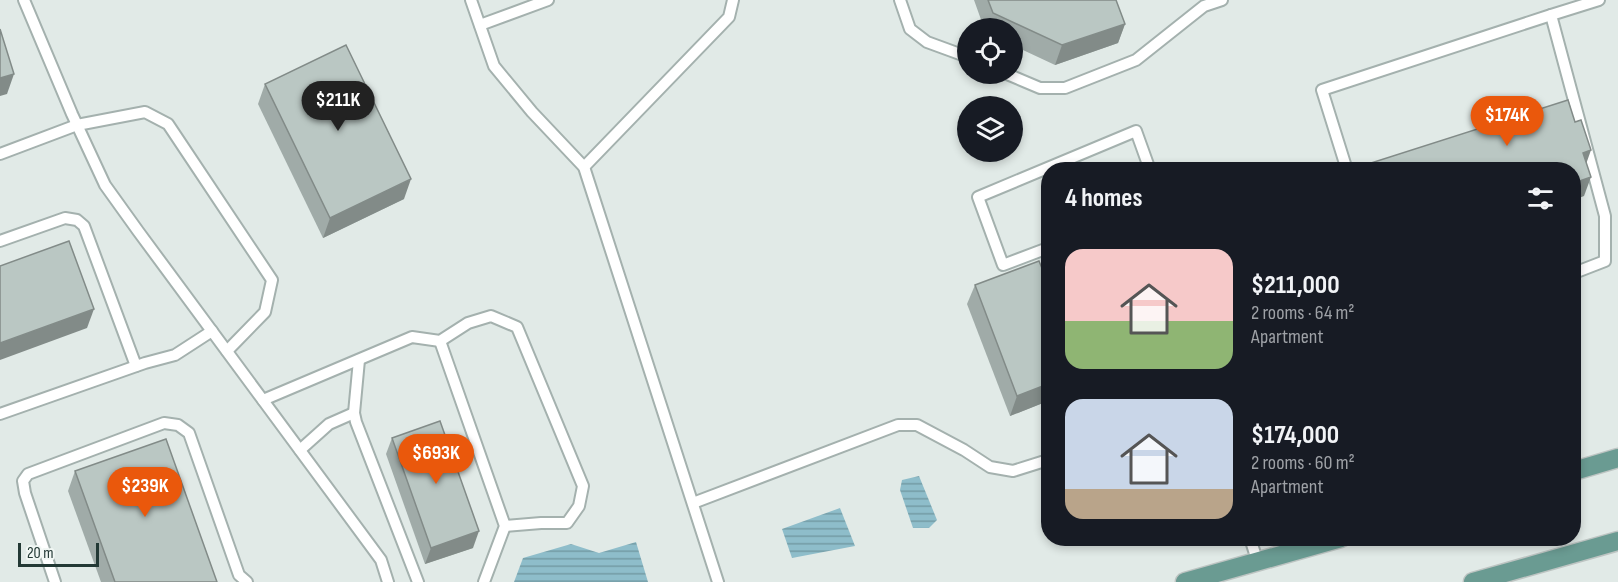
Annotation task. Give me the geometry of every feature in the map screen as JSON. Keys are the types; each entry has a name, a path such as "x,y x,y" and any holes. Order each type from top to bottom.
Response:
{"main road":[{"path":"1581,469 1618,458"},
{"path":"1473,582 1618,541"},
{"path":"1185,582 1313,546"}],"lane":[{"path":"24,0 105,185 381,560 388,582"},
{"path":"471,0 494,66 532,112 584,167 718,582"},
{"path":"480,25 548,0"},
{"path":"584,167 729,17 733,0"},
{"path":"900,0 910,29 927,42 957,53"},
{"path":"1023,81 1040,88 1065,88 1136,60 1203,3 1221,0"},
{"path":"1344,162 1322,90 1599,0"},
{"path":"1551,15 1605,216 1605,261 1581,270"},
{"path":"0,154 77,125 145,112 168,124 272,280 265,312 226,351"},
{"path":"1062,162 1136,131 1147,162"},
{"path":"1041,171 978,197 1003,265 1041,251"},
{"path":"0,241 65,218 77,220 84,226 136,366"},
{"path":"263,400 412,337 440,341 468,323 491,316 517,327 583,486 579,506 567,523 505,526"},
{"path":"0,414 136,366 175,355 212,332"},
{"path":"440,341 505,526 484,582"},
{"path":"359,360 354,413 356,422 418,582"},
{"path":"300,450 329,424 354,413"},
{"path":"55,582 23,481 28,474 164,423 178,425 189,433 239,575 247,582"},
{"path":"693,503 898,425 917,425 990,467 1013,471 1041,462"},
{"path":"1253,546 1258,562"}],"water":[{"path":"919,476 937,520 929,528 913,528 900,490 902,480"},
{"path":"840,508 855,546 792,558 782,529"},
{"path":"636,542 648,582 514,582 523,558 571,544 599,553"}],"building":[{"path":"988,0 1116,0 1125,24 1062,45 1023,27 1023,18 1004,18 993,13"},
{"path":"0,29 14,74 0,78"},
{"path":"346,45 411,179 330,218 265,84"},
{"path":"1568,100 1575,122 1581,120 1591,150 1583,153 1591,177 1581,181 1581,162 1374,162"},
{"path":"69,241 94,309 0,343 0,266"},
{"path":"1039,261 1041,266 1041,387 1017,396 975,285"},
{"path":"440,421 479,531 431,548 392,438"},
{"path":"166,439 217,582 115,582 75,471"}]}
